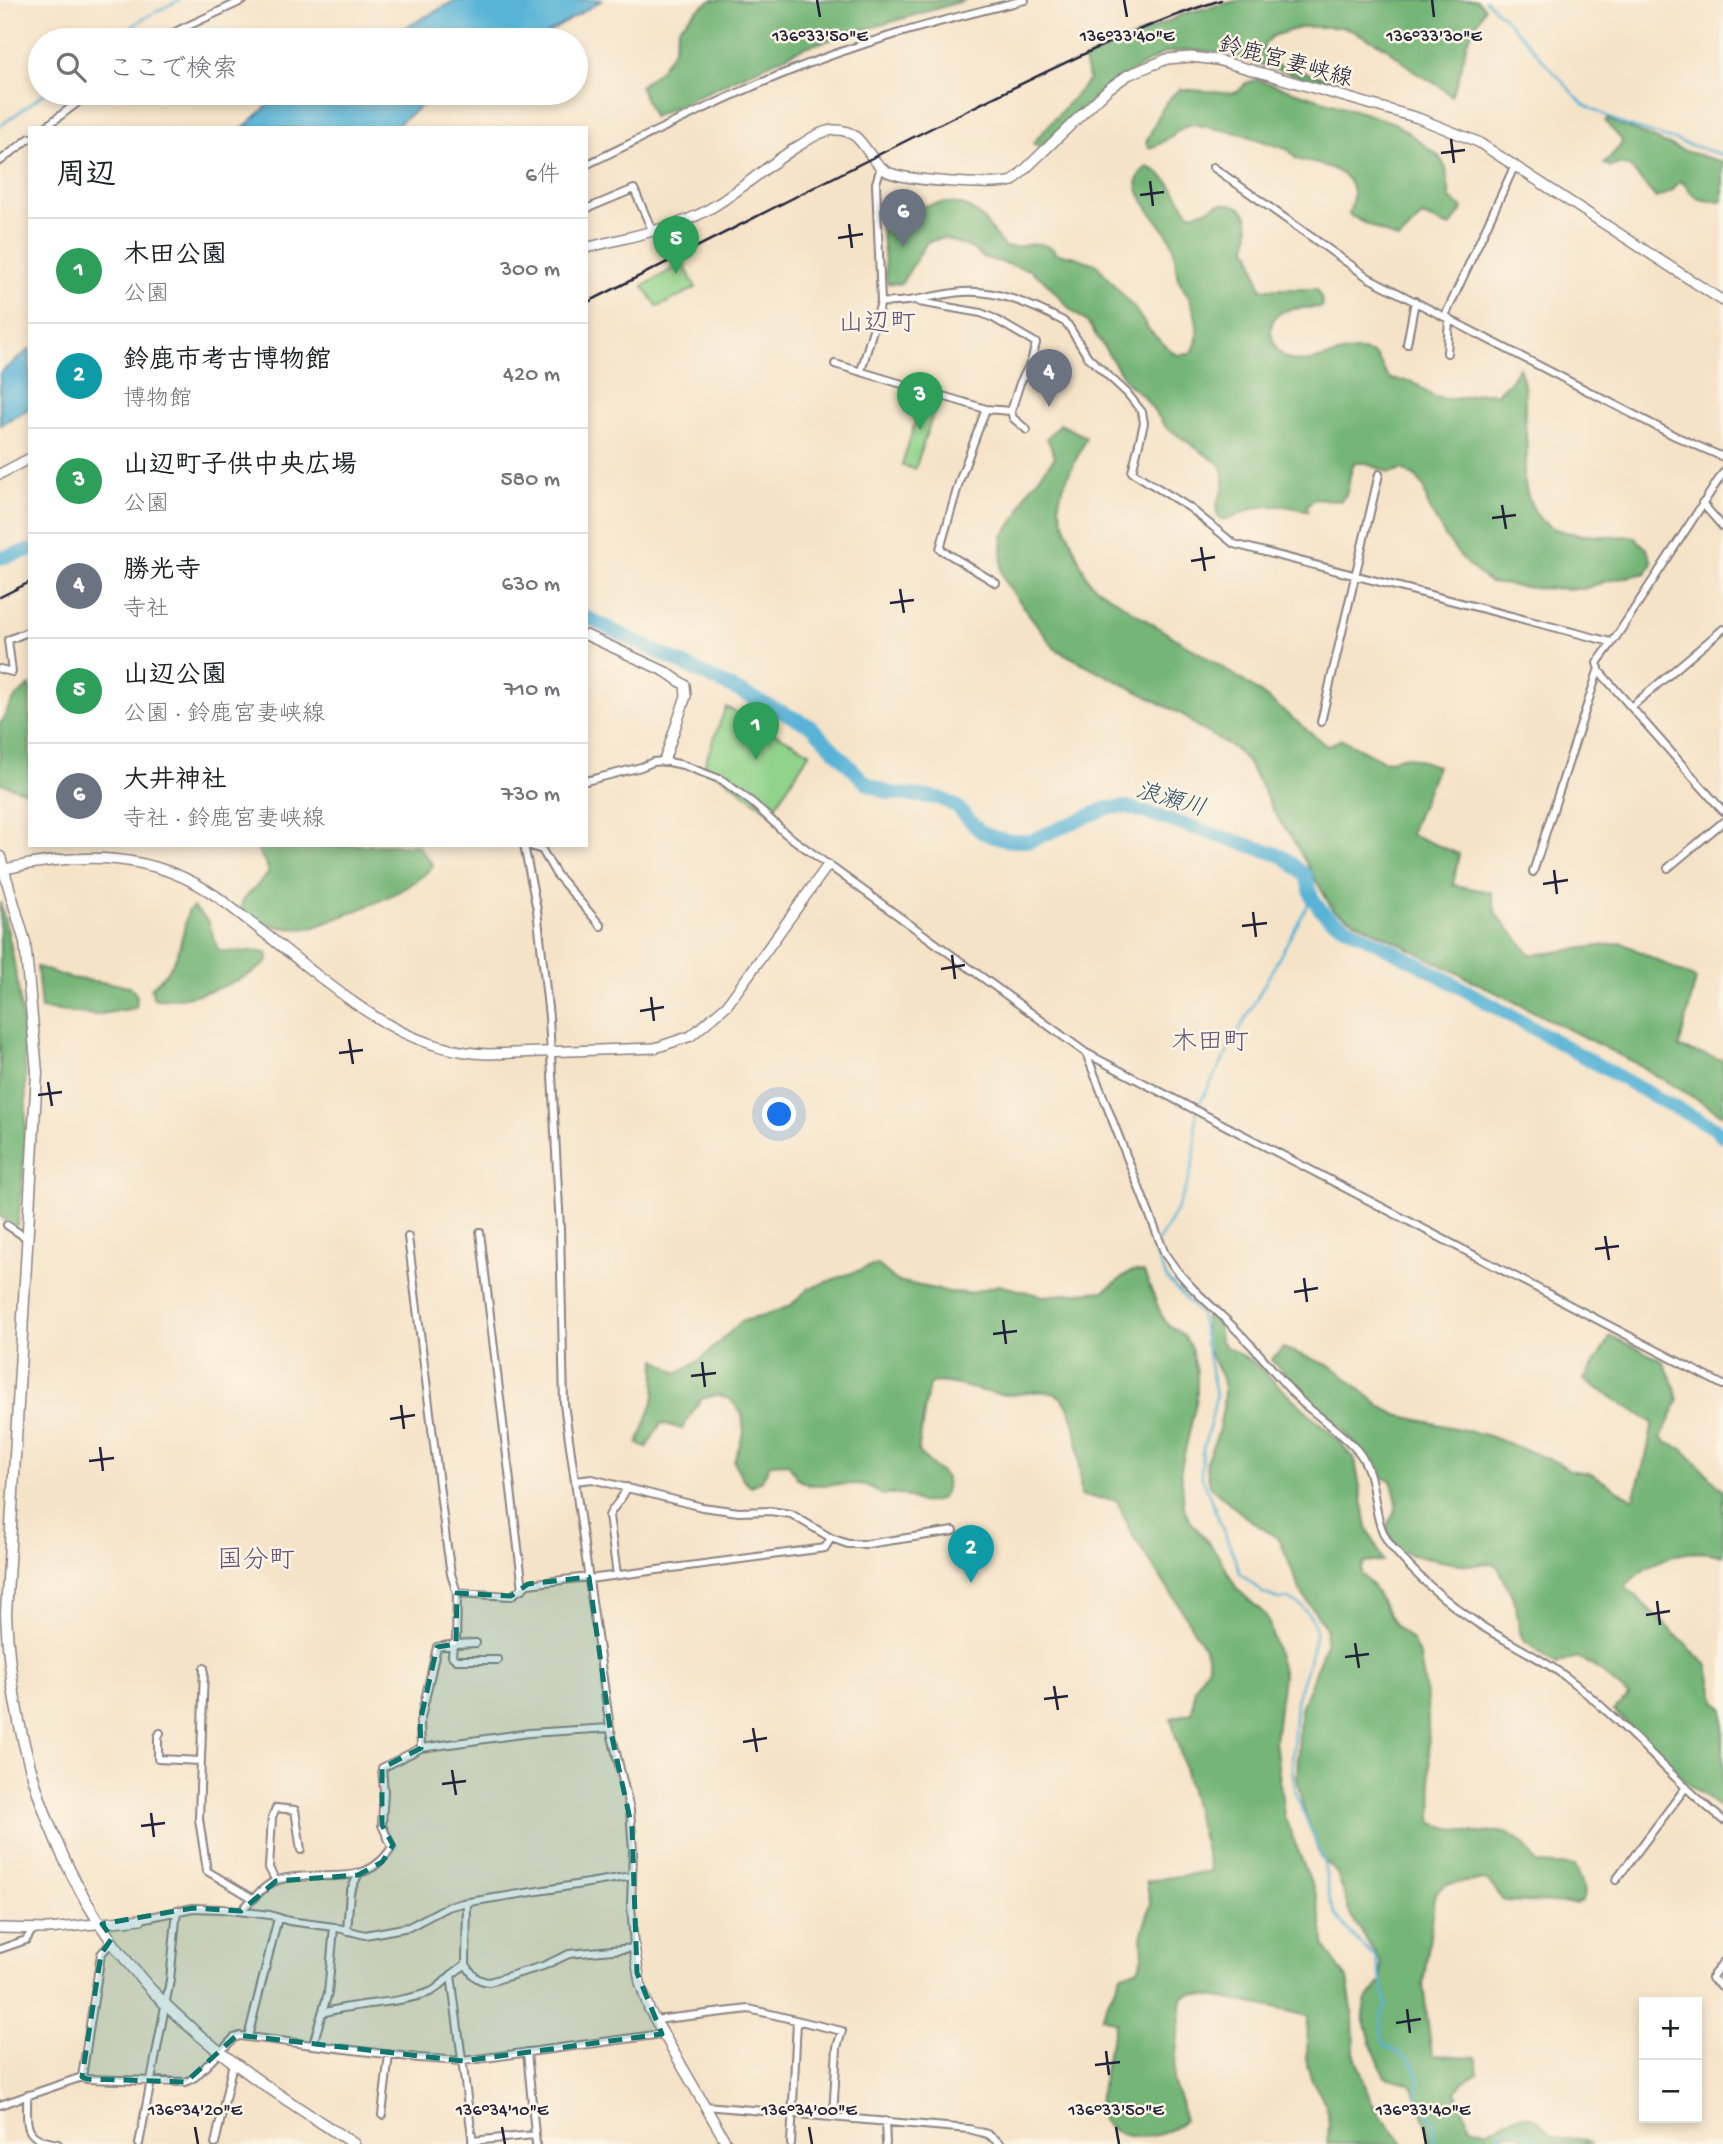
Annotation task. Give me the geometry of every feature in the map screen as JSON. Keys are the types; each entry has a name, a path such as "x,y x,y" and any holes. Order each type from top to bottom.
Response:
{"main road":[{"path":"0,857 25,942 37,1072 6,1614 10,1678 25,1753 43,1808 72,1875 113,1941 165,2004 233,2063 354,2144"}],"street":[{"path":"183,28 244,0"},
{"path":"588,164 791,70 926,24 1025,0"},
{"name":"鈴鹿宮妻峡線","path":"881,167 894,175 916,178 971,182 1013,181 1116,82 1154,63 1191,57 1237,64 1418,118 1478,142 1516,164 1723,301"},
{"path":"47,126 74,105"},
{"path":"588,247 690,219 821,132 837,130 854,135 881,167 876,183 881,302 861,371"},
{"path":"0,161 28,140"},
{"path":"1447,353 1447,317 1516,164"},
{"path":"1213,167 1369,278 1675,436 1723,457"},
{"path":"588,208 634,189 652,230"},
{"path":"915,302 944,294 979,292 997,295 1063,321 1088,357 1128,393 1142,412 1144,423 1132,471 1190,508 1234,544 1611,642"},
{"path":"1407,344 1415,301"},
{"path":"881,302 915,302 981,313 1037,342 1011,411 1013,418 1027,430"},
{"path":"835,364 986,408 1011,411"},
{"path":"986,408 960,479 940,549 996,583"},
{"path":"0,474 28,459"},
{"path":"1723,472 1597,663 1631,707 1723,811"},
{"path":"1321,722 1379,474"},
{"path":"1702,503 1723,527"},
{"path":"1631,707 1723,629"},
{"path":"0,668 12,672 8,640 28,632"},
{"path":"588,636 666,672 685,685 686,696 664,761"},
{"path":"1533,872 1599,668"},
{"path":"588,780 664,761 722,780 754,804 786,834 1086,1053 1723,1385"},
{"path":"1668,868 1723,822"},
{"path":"526,847 547,980 558,1182 564,1404 610,1728 630,1810 634,1851 634,1947 642,1991 654,2020 727,2144"},
{"path":"532,847 541,850 556,874 601,926"},
{"path":"5,869 37,863 102,858 132,860 163,868 201,885 388,1027 408,1036 468,1053 655,1048 691,1036 727,1005 828,865"},
{"path":"1086,1053 1159,1243 1184,1281 1248,1342 1293,1393 1361,1455 1369,1475 1376,1516 1382,1533 1405,1561 1464,1613 1564,1675 1723,1820"},
{"path":"7,1225 28,1239"},
{"path":"480,1232 523,1589"},
{"path":"408,1237 446,1540 457,1593 452,1656 456,1660 498,1660"},
{"path":"575,1481 592,1479 702,1507 791,1514 831,1538 848,1544 867,1544 954,1531"},
{"path":"617,1575 609,1516 624,1497 627,1487"},
{"path":"457,1593 511,1596 528,1584 825,1548 831,1538"},
{"path":"421,1748 421,1722 437,1647 476,1643"},
{"path":"204,1668 199,1819 207,1871 254,1899"},
{"path":"241,1911 276,1881 314,1875 358,1875 382,1862 392,1847 382,1825 382,1768 421,1748 529,1733 610,1728"},
{"path":"160,1733 158,1759 201,1761"},
{"path":"1616,1880 1686,1787"},
{"path":"276,1881 268,1868 272,1817 276,1808 295,1810 301,1850"},
{"path":"347,1931 350,1892 358,1875"},
{"path":"0,1928 33,1929 102,1924 193,1908 241,1911 365,1935 410,1927 447,1907 467,1902 632,1876"},
{"path":"467,1902 466,1964 474,1977 489,1982 543,1966 569,1954 634,1947"},
{"path":"139,2144 170,1980 177,1910"},
{"path":"248,2037 278,1918"},
{"path":"313,2044 328,1993 334,1927"},
{"path":"0,1949 26,1940 33,1929"},
{"path":"82,2077 101,1954 113,1941"},
{"path":"1723,1962 1711,1978 1723,1987"},
{"path":"322,2013 432,1992 466,1964"},
{"path":"451,1975 473,2143 535,2135"},
{"path":"328,1993 339,2008"},
{"path":"654,2020 749,2009 842,2031 837,2046 833,2117"},
{"path":"791,2144 797,2021"},
{"path":"0,2105 82,2077 87,2080 190,2081 234,2038 240,2036 463,2061 662,2034"},
{"path":"527,2052 536,2144"},
{"path":"382,2115 389,2054"},
{"path":"215,2144 233,2063"},
{"path":"27,2095 26,2118 29,2133 38,2139 58,2144"},
{"path":"705,2106 969,2129 987,2134 1001,2144"},
{"path":"885,2121 886,2144"}],"highlighted area":[{"path":"589,1577 610,1728 632,1828 637,1973 662,2034 463,2061 237,2035 186,2082 87,2079 82,2077 101,1954 112,1938 102,1924 193,1908 241,1911 276,1881 358,1875 382,1862 393,1845 382,1825 382,1768 421,1748 420,1722 437,1647 456,1644 457,1593 511,1596 528,1584"}],"green space":[{"path":"712,0 966,0 805,47 653,117 640,86 660,70 674,49 679,27"},
{"path":"1241,0 1477,0 1485,8 1467,42 1458,80 1451,96 1418,74 1384,46 1345,27 1302,27 1272,36 1264,45 1263,52 1268,62 1336,81 1337,88 1225,53 1189,50 1164,53 1103,89 1040,148 1033,143 1089,80 1084,60 1186,13"},
{"path":"1258,80 1394,123 1405,130 1441,158 1446,169 1450,199 1463,208 1450,227 1422,216 1399,240 1349,215 1353,192 1350,184 1339,172 1296,159 1289,150 1242,134 1192,124 1156,146 1149,148 1146,143 1164,106 1180,89 1232,93 1238,92 1246,83"},
{"path":"1607,119 1681,150 1723,162 1723,201 1698,198 1680,181 1672,191 1656,198 1629,166 1618,164 1611,167 1604,164 1622,140 1605,122"},
{"path":"1147,167 1166,180 1189,213 1198,213 1224,203 1243,210 1248,221 1247,248 1251,253 1261,289 1317,289 1322,301 1321,307 1284,311 1273,321 1273,342 1288,359 1306,361 1348,352 1367,352 1377,357 1391,379 1410,381 1430,395 1447,399 1482,393 1496,394 1509,382 1519,367 1525,396 1527,452 1524,479 1529,500 1537,515 1548,525 1570,533 1633,536 1647,549 1652,563 1646,573 1583,589 1534,588 1490,583 1466,563 1446,538 1428,506 1424,488 1417,478 1402,469 1390,473 1366,463 1355,463 1352,467 1347,492 1340,501 1316,498 1307,505 1308,511 1267,506 1220,519 1217,510 1224,485 1222,466 1166,427 1143,396 1128,384 1088,323 1030,270 982,257 973,249 944,238 927,242 901,284 887,283 881,223 931,204 957,204 980,216 1004,247 1040,244 1055,250 1054,253 1096,264 1135,309 1149,330 1172,352 1178,355 1190,354 1197,336 1195,314 1178,278 1171,241 1145,204 1137,184 1139,175"},
{"path":"683,263 696,288 658,307 643,286"},
{"path":"925,391 939,395 915,469 902,465"},
{"path":"1060,424 1086,437 1062,491 1059,505 1073,545 1091,583 1238,678 1327,746 1342,739 1384,761 1407,756 1437,766 1410,834 1459,854 1453,885 1491,892 1496,914 1531,955 1622,943 1696,979 1679,1048 1723,1060 1723,1115 1637,1064 1333,910 1249,765 1236,750 1185,716 1055,649 1005,582 1001,571 1003,536 1018,515 1027,492 1055,457 1047,438"},
{"path":"28,687 28,792 0,783 0,723 21,692"},
{"path":"726,707 810,752 771,813 723,777 703,768"},
{"path":"256,847 419,847 433,865 411,885 395,893 315,927 305,928 267,924 241,913 242,901 268,874 268,868"},
{"path":"0,902 14,961 24,1052 25,1153 18,1224 12,1227 0,1216"},
{"path":"193,907 208,921 218,950 267,953 268,961 245,977 214,989 182,997 154,999 151,988 173,962 188,911"},
{"path":"37,967 70,978 130,986 137,996 136,1008 95,1015 41,1009"},
{"path":"877,1264 897,1281 949,1292 969,1293 999,1285 1043,1296 1103,1291 1132,1271 1144,1273 1164,1321 1184,1336 1191,1348 1197,1372 1197,1398 1181,1468 1184,1507 1188,1518 1219,1556 1237,1589 1266,1615 1283,1675 1275,1741 1284,1816 1317,1897 1325,1948 1347,1978 1353,2016 1354,2052 1370,2099 1403,2144 1327,2144 1329,2123 1326,2105 1307,2065 1308,2016 1193,1993 1182,1998 1173,2083 1181,2101 1184,2120 1163,2133 1136,2137 1113,2130 1104,2122 1098,2111 1106,2060 1116,2022 1101,2017 1121,1975 1138,1968 1143,1957 1142,1933 1151,1904 1146,1881 1211,1871 1171,1718 1192,1713 1195,1688 1208,1665 1208,1658 1178,1604 1131,1533 1117,1500 1081,1496 1074,1422 1062,1398 1046,1392 1006,1395 948,1383 930,1384 918,1452 946,1478 944,1494 933,1502 917,1501 899,1494 882,1495 860,1484 809,1485 798,1479 788,1463 770,1464 762,1480 751,1486 742,1478 734,1462 744,1432 742,1414 730,1399 718,1395 701,1399 682,1429 661,1423 647,1447 638,1444 655,1396 656,1359 677,1373 699,1361 742,1321 790,1306 809,1288"},
{"path":"1205,1308 1211,1311 1218,1321 1220,1340 1225,1346 1253,1362 1339,1441 1355,1460 1367,1527 1383,1561 1364,1563 1361,1574 1372,1585 1396,1627 1412,1640 1420,1657 1427,1700 1433,1823 1466,1832 1507,1833 1522,1844 1537,1864 1575,1866 1582,1884 1582,1901 1576,1904 1505,1901 1486,1880 1446,1884 1437,1891 1433,1903 1423,1985 1432,2055 1476,2057 1478,2073 1463,2082 1456,2092 1470,2126 1488,2131 1513,2118 1527,2116 1539,2121 1554,2137 1580,2139 1591,2144 1527,2144 1518,2134 1504,2134 1497,2144 1430,2144 1427,2126 1413,2087 1385,2077 1363,2014 1365,2002 1381,1981 1381,1963 1350,1914 1337,1873 1320,1857 1297,1779 1300,1711 1325,1646 1326,1628 1301,1592 1280,1540 1247,1518 1210,1486 1206,1462 1218,1433 1224,1390 1222,1378 1205,1344"},
{"path":"1611,1336 1663,1361 1674,1384 1678,1401 1661,1438 1683,1449 1723,1490 1723,1556 1696,1552 1670,1557 1646,1569 1625,1586 1708,1666 1716,1703 1723,1708 1723,1810 1681,1778 1614,1711 1629,1696 1593,1665 1576,1657 1556,1665 1523,1640 1516,1604 1498,1567 1492,1563 1470,1565 1434,1560 1399,1548 1387,1527 1396,1504 1391,1480 1378,1477 1355,1443 1271,1360 1283,1348 1333,1367 1380,1406 1397,1415 1486,1435 1559,1463 1569,1470 1589,1473 1633,1499 1653,1423 1584,1380"}],"water":[{"path":"456,0 602,0 556,28 405,28"},
{"path":"268,105 422,105 396,126 245,126"},
{"path":"28,351 28,409 0,425 0,373"}],"waterway":[{"path":"130,28 179,0"},
{"path":"1485,0 1506,19 1583,104 1622,124 1723,155"},
{"path":"0,126 29,105"},
{"name":"浪瀬川","path":"0,558 28,551"},
{"name":"浪瀬川","path":"588,618 811,726 866,783 889,793 940,798 957,807 981,832 994,837 1010,841 1030,841 1107,808 1128,807 1283,856 1306,876 1312,897 1329,918 1424,967 1713,1127 1723,1136"},
{"path":"1312,897 1198,1106 1190,1176 1154,1251 1167,1279 1200,1314 1216,1395 1202,1453 1201,1475 1241,1574 1263,1593 1278,1599 1289,1599 1302,1606 1313,1620 1316,1631 1296,1701 1292,1767 1295,1793 1324,1862 1330,1902 1336,1915 1376,1958 1387,2005 1382,2015 1381,2032 1384,2044 1413,2064 1419,2080 1418,2098 1433,2121 1436,2144"},
{"path":"1492,2144 1509,2129 1523,2130 1542,2144"}],"railway":[{"path":"588,302 1065,63 1157,22 1221,0"},
{"path":"0,597 28,583"}],"place":[{"name":"大井神社","path":"903,247"},
{"name":"山辺公園","path":"676,274"},
{"name":"勝光寺","path":"1049,407"},
{"name":"山辺町子供中央広場","path":"920,430"},
{"name":"木田公園","path":"756,760"},
{"name":"鈴鹿市考古博物館","path":"971,1583"}],"district":[{"name":"山辺町","path":"877,321"},
{"name":"木田町","path":"1210,1040"},
{"name":"国分町","path":"256,1558"}]}
